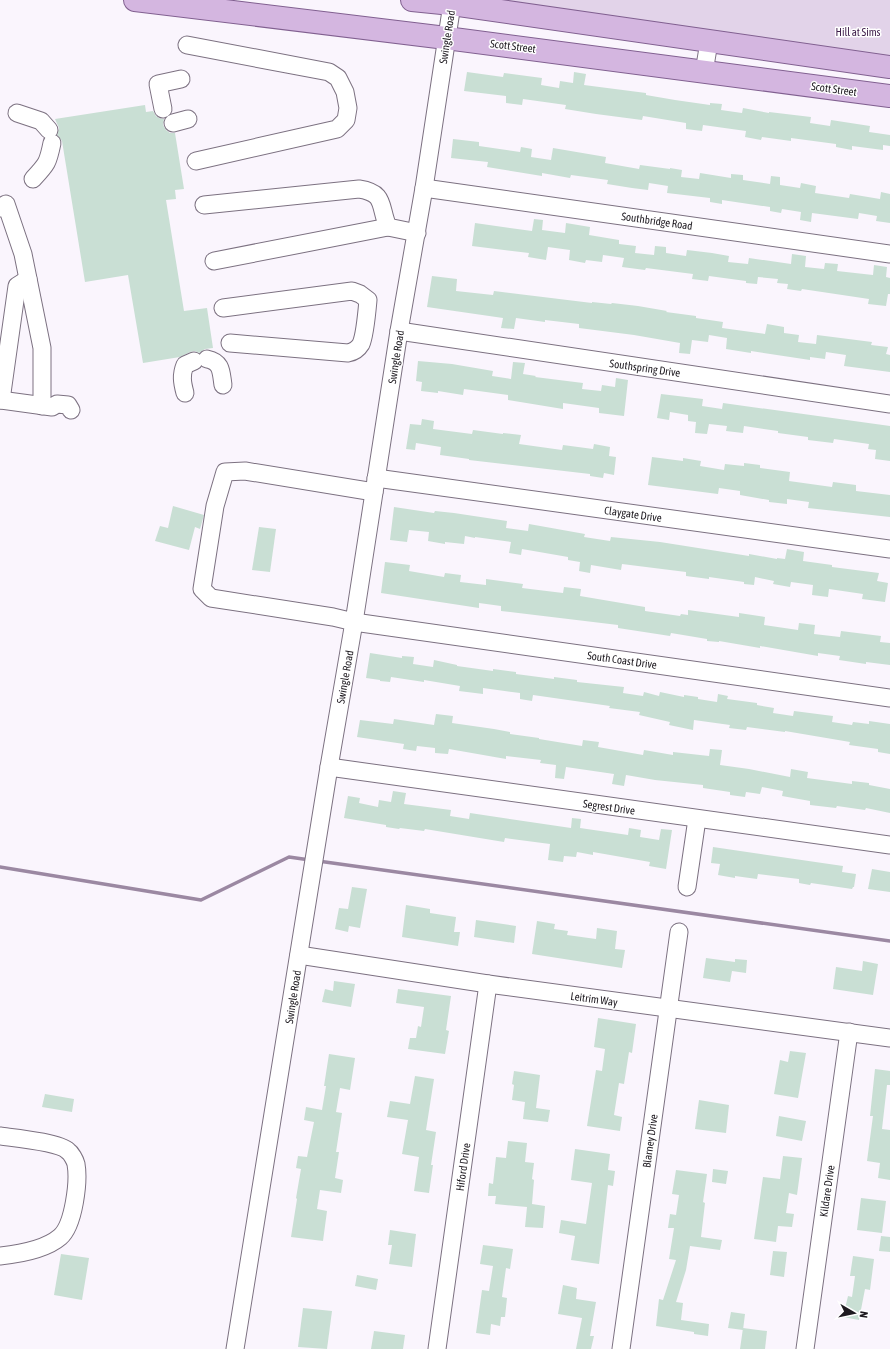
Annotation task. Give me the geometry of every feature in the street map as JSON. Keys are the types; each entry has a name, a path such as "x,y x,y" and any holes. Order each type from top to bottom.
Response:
{"main road":[{"name":"Scott Street","path":"135,0 446,38 890,96"},
{"path":"412,0 452,4 890,67"}],"street":[{"name":"Swingle Road","path":"235,1349 300,955 329,767 354,622 452,4"},
{"path":"704,72 709,42"},
{"path":"187,45 328,72 338,78 345,92 348,108 346,120 337,129 196,161"},
{"path":"163,109 158,84 181,79"},
{"path":"17,113 41,121 50,136 48,161 33,179"},
{"name":"Southbridge Road","path":"424,188 890,254"},
{"path":"204,205 359,189 374,193 379,198 388,227"},
{"path":"0,208 6,204 23,254 42,348 47,406"},
{"path":"214,261 388,227 416,233"},
{"path":"28,280 16,286 0,400 47,406 57,404 68,405 75,411"},
{"path":"223,308 352,292 360,294 368,300 360,345 354,351 348,353 230,343"},
{"name":"Southspring Drive","path":"400,331 890,404"},
{"path":"185,393 182,372 185,365 200,360 213,360 220,368 224,385"},
{"name":"Claygate Drive","path":"354,622 333,617 211,598 202,589 215,506 225,472 245,471 375,485 890,549"},
{"name":"South Coast Drive","path":"354,622 890,698"},
{"name":"Segrest Drive","path":"329,767 890,845"},
{"path":"687,887 697,819"},
{"name":"Blarney Drive","path":"621,1349 679,932"},
{"name":"Leitrim Way","path":"300,955 488,984 890,1038"},
{"name":"Hiford Drive","path":"437,1349 488,984"},
{"name":"Kildare Drive","path":"805,1349 849,1032"},
{"path":"0,1136 57,1145 68,1150 76,1162 77,1187 70,1220 62,1236 50,1244 16,1255 0,1256"}],"green space":[{"name":"Hill at Sims","path":"443,0 890,0 890,70"}],"building":[{"path":"467,72 503,77 504,73 542,78 541,85 559,88 560,81 573,83 574,72 586,74 584,85 646,93 646,95 710,105 710,103 722,104 721,110 742,113 743,108 769,113 811,117 810,123 830,126 831,120 870,126 869,132 890,135 890,146 883,145 883,150 852,146 852,150 836,147 836,144 791,138 791,141 762,137 761,140 745,137 746,131 703,125 702,131 686,129 686,123 643,116 642,120 596,114 565,109 566,105 523,99 522,105 506,103 506,96 464,91"},
{"path":"145,105 146,112 153,111 156,116 164,119 163,125 166,130 170,133 175,133 184,189 175,190 176,199 166,200 184,311 207,308 213,348 205,349 199,353 195,351 180,357 143,363 128,275 85,282 62,141 57,135 59,128 55,119"},
{"path":"453,139 479,142 479,146 520,152 521,147 532,149 531,157 551,160 553,148 606,157 605,163 639,169 640,165 682,170 681,177 699,179 700,173 731,178 731,174 743,175 743,180 770,184 771,176 780,177 780,185 800,188 801,183 816,186 815,193 849,198 850,194 880,199 881,192 890,194 890,223 876,221 877,216 859,213 858,219 812,213 811,222 800,220 801,212 782,209 781,213 770,211 770,207 722,200 722,204 710,202 710,198 667,193 668,186 649,183 648,190 607,184 608,180 571,175 570,178 542,173 542,176 487,167 488,162 451,158"},
{"path":"534,219 543,220 542,230 565,233 566,223 590,227 589,235 619,240 619,244 636,246 635,253 654,255 655,246 666,247 666,253 686,256 687,250 712,253 729,256 728,262 748,264 749,258 791,264 792,254 806,256 805,267 824,269 825,263 838,264 837,271 873,275 874,265 887,267 886,277 890,278 890,294 888,294 886,306 868,304 869,299 802,289 801,291 787,289 788,284 777,283 778,279 758,277 757,284 709,276 708,281 692,279 693,274 646,268 645,270 622,267 624,258 603,255 602,262 586,260 585,263 569,260 570,250 548,247 546,260 528,257 529,253 472,246 475,223 532,231"},
{"path":"432,276 457,279 456,291 493,295 494,291 592,303 612,303 638,306 723,322 722,328 765,334 767,324 784,327 784,333 799,335 798,342 816,344 817,335 872,342 871,345 888,347 886,354 890,355 890,372 844,366 846,355 826,352 825,359 810,357 810,360 751,351 751,353 726,349 727,338 709,335 708,342 692,340 690,354 679,353 680,343 579,328 579,324 545,320 545,322 516,318 514,329 501,328 503,318 427,307"},
{"path":"418,361 452,364 493,371 492,376 511,379 513,362 525,363 523,374 583,383 582,389 601,391 602,385 615,387 616,378 628,380 624,416 599,413 599,408 563,403 563,409 508,400 508,395 464,389 463,395 438,391 438,393 421,391 422,382 416,381"},
{"path":"661,394 703,399 702,406 722,409 723,403 890,426 890,461 875,459 876,450 868,449 869,444 834,439 833,443 808,440 808,437 744,426 743,433 726,431 727,426 709,424 707,434 695,433 696,422 688,421 688,415 670,412 669,420 657,418"},
{"path":"422,419 434,421 433,429 472,434 473,430 521,435 519,444 562,450 563,445 593,449 594,444 610,447 609,456 616,457 614,475 604,473 603,478 590,476 590,474 469,460 440,455 441,447 416,443 415,450 406,449 410,424 421,425"},
{"path":"652,457 683,461 683,458 701,461 700,466 724,470 725,464 744,466 744,463 760,465 760,468 790,472 789,481 832,487 833,482 856,485 856,491 890,495 890,517 808,508 809,502 787,499 787,504 769,502 769,500 740,495 740,491 719,488 718,494 648,485"},
{"path":"173,506 204,515 200,529 195,527 189,550 155,541 160,526 168,528"},
{"path":"394,507 434,513 435,511 454,513 507,521 506,528 528,531 529,524 585,534 584,537 610,541 611,537 660,542 777,559 785,559 787,549 804,552 803,561 832,565 832,567 879,573 877,581 888,583 885,602 862,599 863,594 829,589 828,597 812,595 813,585 791,582 790,587 773,584 774,581 755,577 754,585 744,584 744,582 709,577 709,579 686,576 686,572 622,564 621,570 591,565 590,573 579,571 580,562 568,560 568,557 522,549 521,555 509,553 511,542 475,537 465,536 464,544 445,542 445,544 428,541 429,532 409,530 407,542 390,540"},
{"path":"259,527 276,529 270,572 252,570"},
{"path":"385,562 410,565 409,571 444,577 445,573 461,575 460,582 486,585 486,579 523,584 522,588 563,593 564,587 581,589 580,596 645,607 645,611 680,616 681,614 688,615 688,610 739,617 739,613 765,617 764,625 798,630 799,623 815,625 814,634 840,637 841,631 881,636 880,642 890,643 890,665 866,662 866,664 839,660 840,656 818,653 818,656 760,646 760,648 719,641 707,641 707,639 671,633 670,636 618,628 618,625 501,611 501,606 479,603 479,608 381,593"},
{"path":"370,653 402,658 402,656 414,657 413,664 433,667 434,660 457,666 493,671 493,669 516,672 516,674 554,679 554,677 577,680 577,682 624,687 623,693 643,696 644,692 659,696 660,692 684,697 684,695 698,697 698,699 717,702 718,694 728,696 727,699 757,703 757,705 774,708 773,713 793,716 794,711 833,716 832,722 852,725 853,722 869,724 869,721 890,724 890,754 878,752 878,749 849,745 850,742 785,731 747,727 746,730 729,728 730,725 694,720 693,730 669,725 670,722 639,715 640,712 609,708 610,706 533,695 532,701 520,699 520,693 483,688 483,694 459,691 460,686 424,680 424,682 391,677 390,682 380,681 366,678"},
{"path":"436,714 453,716 452,723 494,729 510,732 510,734 582,746 583,740 599,742 598,747 643,755 644,750 673,755 673,752 709,756 710,749 722,750 720,765 790,777 791,769 808,772 807,778 852,784 852,781 869,783 869,785 890,789 890,813 866,808 865,810 837,806 836,808 810,805 810,801 782,796 783,791 762,787 760,794 746,792 745,797 730,795 730,792 703,788 703,785 655,780 626,775 624,786 612,784 614,774 566,767 564,779 555,778 556,765 540,763 541,760 506,756 506,759 449,749 448,754 435,753 435,748 417,746 416,751 403,749 404,744 357,737 360,720 393,724 394,719 434,725"},
{"path":"393,791 406,793 404,804 451,810 450,816 469,819 470,813 571,828 572,818 581,819 580,828 628,835 629,828 641,830 640,837 659,840 661,829 672,830 666,869 649,866 650,862 593,852 593,855 577,852 576,857 564,856 563,862 548,860 550,844 505,838 504,842 425,829 424,831 399,829 386,827 386,825 344,818 348,796 360,798 359,803 378,807 379,800 391,802"},
{"path":"713,847 843,866 842,872 856,874 854,887 852,889 811,883 810,885 799,883 799,879 758,874 757,879 735,876 735,878 718,875 720,864 711,863"},
{"path":"872,869 890,872 890,892 868,889"},
{"path":"352,887 367,889 360,928 349,926 348,932 335,929 339,908 348,909"},
{"path":"406,905 430,909 430,913 456,917 454,932 460,932 458,946 402,937"},
{"path":"476,920 516,926 514,943 474,937"},
{"path":"537,921 555,924 554,929 568,931 567,935 596,939 597,928 617,931 615,949 625,950 622,968 532,954"},
{"path":"706,958 735,962 735,959 747,960 746,973 732,971 730,982 703,978"},
{"path":"863,961 878,964 873,995 833,989 836,967 862,971"},
{"path":"334,981 355,984 351,1007 322,1002 325,989 333,991"},
{"path":"398,989 451,996 446,1030 449,1031 445,1054 408,1049 410,1038 416,1038 418,1026 421,1027 424,1007 396,1003"},
{"path":"598,1018 636,1024 632,1053 629,1052 624,1084 619,1083 614,1115 622,1117 620,1131 587,1126 596,1070 602,1071 605,1049 594,1047"},
{"path":"790,1051 806,1053 798,1098 774,1094 780,1060 788,1062"},
{"path":"329,1054 355,1058 350,1090 340,1088 336,1112 342,1113 336,1152 339,1152 335,1178 343,1180 341,1193 320,1190 317,1209 327,1211 323,1241 291,1237 301,1169 296,1168 298,1156 307,1157 314,1122 304,1120 306,1107 322,1110"},
{"path":"875,1069 890,1071 890,1085 887,1085 882,1129 890,1130 890,1180 878,1178 880,1163 867,1161 873,1116 870,1116"},
{"path":"514,1071 540,1075 536,1108 550,1110 548,1122 523,1119 525,1102 512,1100"},
{"path":"415,1076 434,1079 426,1130 436,1132 431,1165 433,1165 429,1193 414,1191 419,1157 402,1154 408,1120 387,1117 390,1101 410,1104"},
{"path":"45,1094 74,1099 72,1112 42,1107"},
{"path":"699,1100 729,1105 726,1133 695,1129"},
{"path":"779,1116 806,1121 802,1141 776,1136"},
{"path":"508,1141 527,1143 525,1162 534,1163 532,1179 534,1180 532,1204 545,1206 543,1228 525,1227 527,1207 495,1204 496,1196 488,1196 489,1183 493,1184 496,1157 506,1158"},
{"path":"575,1149 610,1154 608,1170 615,1171 613,1186 608,1185 599,1264 571,1260 575,1236 559,1233 561,1220 586,1224 592,1183 571,1180"},
{"path":"783,1156 802,1158 797,1195 789,1193 786,1213 794,1214 792,1227 778,1226 776,1242 754,1239 763,1177 780,1179"},
{"path":"713,1169 728,1171 726,1184 712,1182"},
{"path":"676,1170 707,1174 703,1202 705,1203 701,1237 722,1240 720,1250 690,1246 686,1270 676,1302 683,1303 681,1320 709,1324 708,1336 694,1334 694,1332 656,1326 659,1299 663,1300 676,1260 669,1259 674,1228 668,1228 670,1214 676,1215 679,1195 672,1194"},
{"path":"861,1198 886,1201 882,1233 857,1230"},
{"path":"390,1230 416,1234 412,1267 389,1264 392,1245 388,1245"},
{"path":"881,1236 890,1237 890,1252 879,1251"},
{"path":"483,1245 513,1249 510,1269 506,1268 502,1297 507,1298 505,1317 501,1317 500,1326 491,1324 490,1335 476,1333 482,1290 489,1291 493,1266 480,1264"},
{"path":"773,1251 787,1252 784,1277 770,1275"},
{"path":"61,1254 89,1258 82,1300 54,1295"},
{"path":"853,1256 874,1259 870,1290 865,1289 859,1320 843,1317 848,1296 852,1297 855,1276 850,1276"},
{"path":"357,1275 378,1279 376,1290 355,1286"},
{"path":"563,1285 577,1288 576,1299 596,1302 590,1336 594,1336 591,1349 576,1349 582,1318 558,1314"},
{"path":"303,1308 332,1311 327,1349 298,1347"},
{"path":"731,1312 745,1314 743,1330 728,1328"},
{"path":"743,1328 767,1331 765,1349 740,1349"},
{"path":"374,1331 405,1335 403,1349 371,1349"}],"waterway":[{"path":"0,867 201,900 289,857 310,860"},
{"path":"318,861 890,941"}]}
